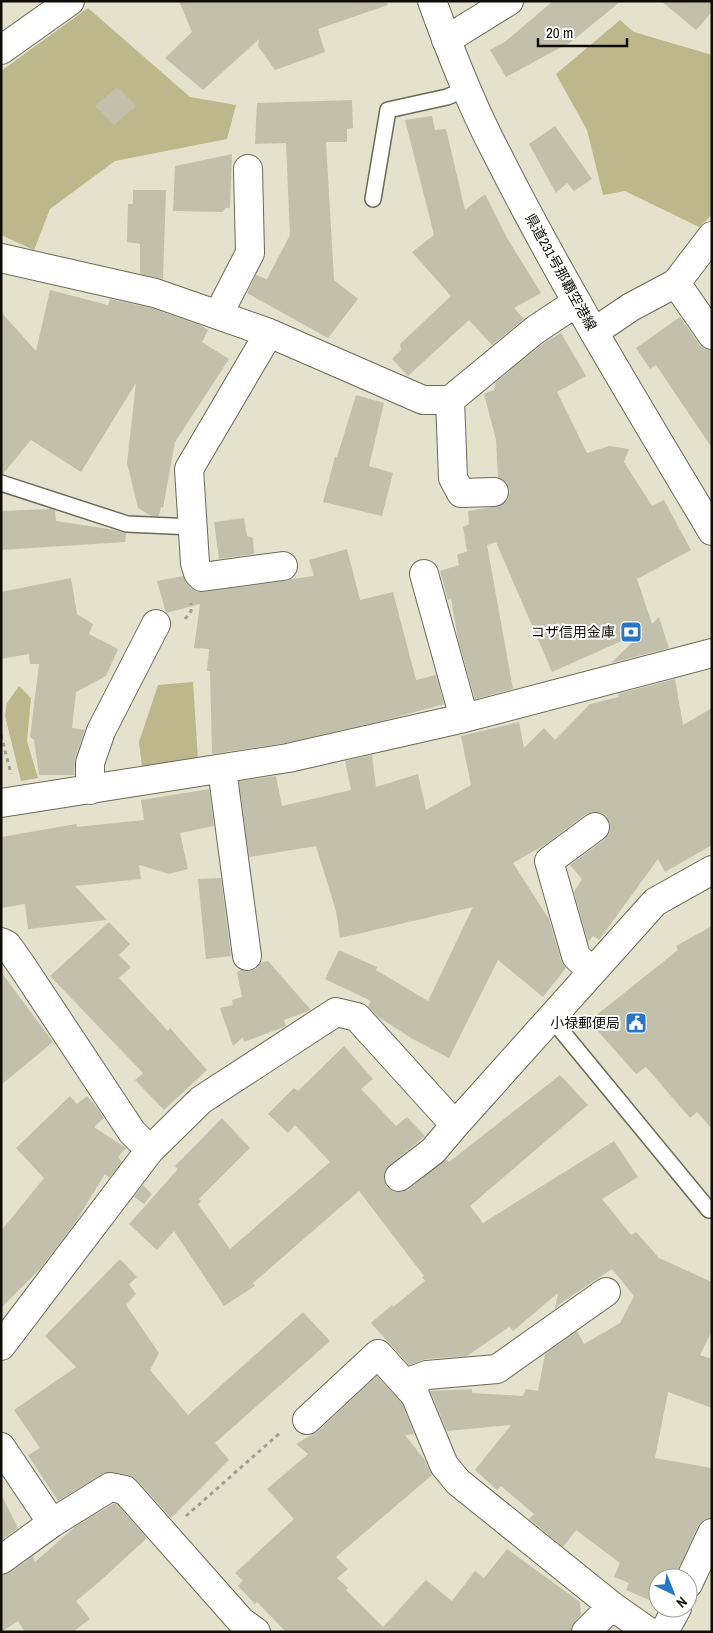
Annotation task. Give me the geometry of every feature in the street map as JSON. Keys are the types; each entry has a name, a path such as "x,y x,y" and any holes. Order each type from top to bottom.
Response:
{"street":[{"path":"1,50 70,1"},
{"name":"県道231号那覇空港線","path":"432,1 466,88 496,153 594,332 712,531"},
{"path":"446,40 509,1"},
{"path":"218,315 250,253 248,169"},
{"path":"594,332 631,307 676,283 712,236"},
{"path":"1,258 155,293 269,333 423,400 450,400 535,330 577,302"},
{"path":"676,283 712,335"},
{"path":"269,333 189,469 192,527 195,563 198,573 202,577 283,566"},
{"path":"450,400 452,478 461,493 494,492"},
{"path":"424,574 464,718"},
{"path":"90,790 90,763 100,731 156,624"},
{"path":"10,802 222,770 288,758 464,718 712,653"},
{"path":"222,770 247,956"},
{"path":"592,972 576,956 549,860 595,827"},
{"path":"399,1178 433,1151 656,902 712,870"},
{"path":"1,942 7,945 22,966 132,1132 150,1150"},
{"path":"1,1346 150,1150 201,1100 336,1012 357,1017 455,1125"},
{"path":"404,1384 427,1375 497,1369 606,1292"},
{"path":"308,1420 378,1354 415,1395 444,1465 458,1482 612,1606 649,1632"},
{"path":"1,1447 52,1523"},
{"path":"1,1560 52,1523 110,1487 125,1490 242,1628"},
{"path":"695,1568 712,1532"},
{"path":"586,1632 612,1606"},
{"path":"664,1632 672,1618"}],"lane":[{"path":"373,199 388,110 447,97 466,88"},
{"path":"1,483 127,524 192,527"},
{"path":"551,1018 709,1210"}],"path":[{"path":"1,735 10,802"},
{"path":"164,1535 292,1423 308,1420"}],"shaded area":[{"path":"88,8 190,97 236,105 227,139 115,161 50,209 34,250 1,235 1,71"},
{"path":"620,20 634,32 712,55 712,215 699,227 625,191 603,195 587,130 556,74"},
{"path":"193,682 198,759 142,766 139,742 158,685"},
{"path":"19,686 31,698 27,741 38,778 21,781 5,716 7,703"}],"building":[{"path":"179,1 387,1 388,5 318,29 325,52 275,70 258,46 259,39 203,90 165,58 192,32"},
{"path":"553,1 621,1 566,46 506,77 490,50 506,41"},
{"path":"661,1 712,1 712,12 696,30"},
{"path":"117,87 136,106 114,125 95,106"},
{"path":"352,100 353,128 347,129 347,142 326,142 334,280 358,299 328,338 247,293 256,275 267,279 290,235 286,143 255,144 257,103"},
{"path":"432,116 435,130 446,129 465,210 485,194 507,238 541,293 514,308 524,319 492,345 469,320 408,376 392,359 401,350 400,344 451,296 412,252 434,235 405,120"},
{"path":"555,126 592,179 574,191 567,183 556,193 529,144"},
{"path":"232,154 230,208 225,208 223,212 173,211 175,166"},
{"path":"133,190 166,190 163,279 140,274 140,244 127,242 128,204 133,204"},
{"path":"50,290 108,305 110,299 151,308 200,325 208,330 202,342 229,359 175,442 163,508 161,507 159,516 151,516 138,508 127,463 136,383 81,472 31,440 1,474 1,312 36,351"},
{"path":"680,317 699,344 705,349 712,350 712,448 656,365 650,369 636,348"},
{"path":"561,333 586,376 557,392 587,453 609,446 629,449 624,462 652,506 664,500 691,550 637,579 652,624 659,617 669,648 611,663 644,631 552,672 496,542 487,545 513,689 475,699 458,639 451,599 448,600 440,571 459,565 457,555 476,548 467,551 463,527 469,524 468,511 499,506 508,499 510,491 507,484 498,477 496,440 484,394 494,390 496,382 544,343"},
{"path":"356,395 384,403 369,466 393,473 382,516 323,502 335,457 337,457"},
{"path":"55,510 56,521 126,533 125,542 1,550 1,511"},
{"path":"244,518 247,536 253,538 254,554 219,559 214,522"},
{"path":"347,549 360,600 393,592 416,680 436,675 444,704 390,719 285,743 212,754 210,671 207,671 209,649 194,648 200,604 166,613 157,581 183,576 191,588 197,592 204,592 285,581 314,576 309,560"},
{"path":"71,578 77,614 93,624 89,634 118,649 106,676 76,692 72,728 85,730 75,758 74,775 39,775 34,740 30,737 39,664 30,664 29,654 1,659 1,592"},
{"path":"675,679 683,725 712,708 712,845 665,872 658,859 599,940 593,936 588,942 574,892 582,879 570,865 604,840 609,834 610,825 607,817 601,813 593,812 586,814 546,844 513,863 549,919 561,960 566,968 543,997 498,960 449,1058 411,1038 377,1016 368,1006 371,1001 325,979 339,950 377,967 376,970 428,1001 473,907 340,938 336,911 316,846 249,857 239,781 276,776 282,806 351,790 345,761 372,755 376,787 418,774 426,810 471,785 461,736 519,722 524,748 544,728 555,740 590,704 619,697 618,694"},
{"path":"209,789 214,826 180,833 188,869 169,874 139,865 141,879 75,886 107,920 28,929 25,904 1,908 1,837 76,824 77,827 144,820 141,800"},
{"path":"221,878 231,956 206,959 198,879"},
{"path":"109,922 130,944 119,955 131,967 119,978 168,1031 170,1028 207,1070 164,1110 135,1080 143,1073 50,976"},
{"path":"712,926 712,1129 697,1112 690,1118 646,1067 636,1074 589,1021 678,950 676,946"},
{"path":"268,961 311,1010 284,1020 286,1026 244,1042 243,1037 233,1046 220,1008 233,1005 232,1000 242,997 237,972 256,969 260,963"},
{"path":"1,972 53,1042 1,1085"},
{"path":"344,1046 373,1079 361,1089 396,1126 407,1117 425,1136 385,1171 384,1179 387,1187 393,1191 401,1192 408,1190 446,1159 449,1162 560,1075 588,1105 470,1206 483,1223 614,1141 638,1177 602,1199 631,1235 636,1232 659,1258 712,1282 712,1331 700,1355 712,1359 712,1408 668,1392 655,1458 712,1468 712,1518 704,1520 698,1526 679,1568 648,1568 648,1600 626,1590 629,1583 614,1577 620,1563 576,1530 563,1547 529,1519 534,1514 501,1486 497,1490 475,1470 511,1425 447,1431 430,1391 472,1389 472,1393 523,1396 526,1389 538,1391 545,1354 577,1331 584,1344 620,1323 634,1296 612,1269 555,1309 558,1293 513,1331 509,1327 467,1356 426,1359 409,1365 371,1323 425,1281 422,1277 424,1276 359,1191 253,1283 255,1286 224,1306 174,1231 157,1250 129,1224 178,1169 175,1166 222,1118 250,1148 199,1199 201,1201 198,1204 230,1249 330,1162 295,1125 288,1133 268,1114 294,1088 298,1091"},
{"path":"70,1096 77,1104 87,1096 95,1105 104,1118 94,1127 126,1148 118,1157 122,1162 109,1178 105,1174 75,1223 41,1268 1,1308 1,1231 44,1178 16,1148"},
{"path":"143,1185 152,1194 144,1204 134,1197"},
{"path":"120,1259 137,1277 129,1284 136,1294 126,1305 159,1353 150,1370 188,1415 303,1312 330,1341 215,1443 229,1460 171,1518 137,1480 128,1475 113,1472 102,1474 58,1501 28,1455 40,1448 14,1410 76,1367 45,1336"},
{"path":"377,1376 402,1403 414,1434 405,1435 424,1459 432,1475 336,1557 348,1569 337,1578 348,1588 346,1590 383,1627 426,1580 452,1601 475,1571 484,1578 507,1549 580,1602 581,1615 575,1621 571,1632 286,1632 257,1602 255,1604 238,1586 243,1580 235,1573 294,1519 267,1489 308,1454 296,1444 318,1431"},
{"path":"1,1494 18,1528 1,1541"},
{"path":"113,1504 117,1504 147,1538 76,1601 90,1619 73,1632 25,1632 18,1621 1,1632 1,1575 10,1573 33,1556 35,1562 76,1526"}],"place":[{"name":"コザ信用金庫","path":"631,632"},
{"name":"小禄郵便局","path":"636,1023"}]}
